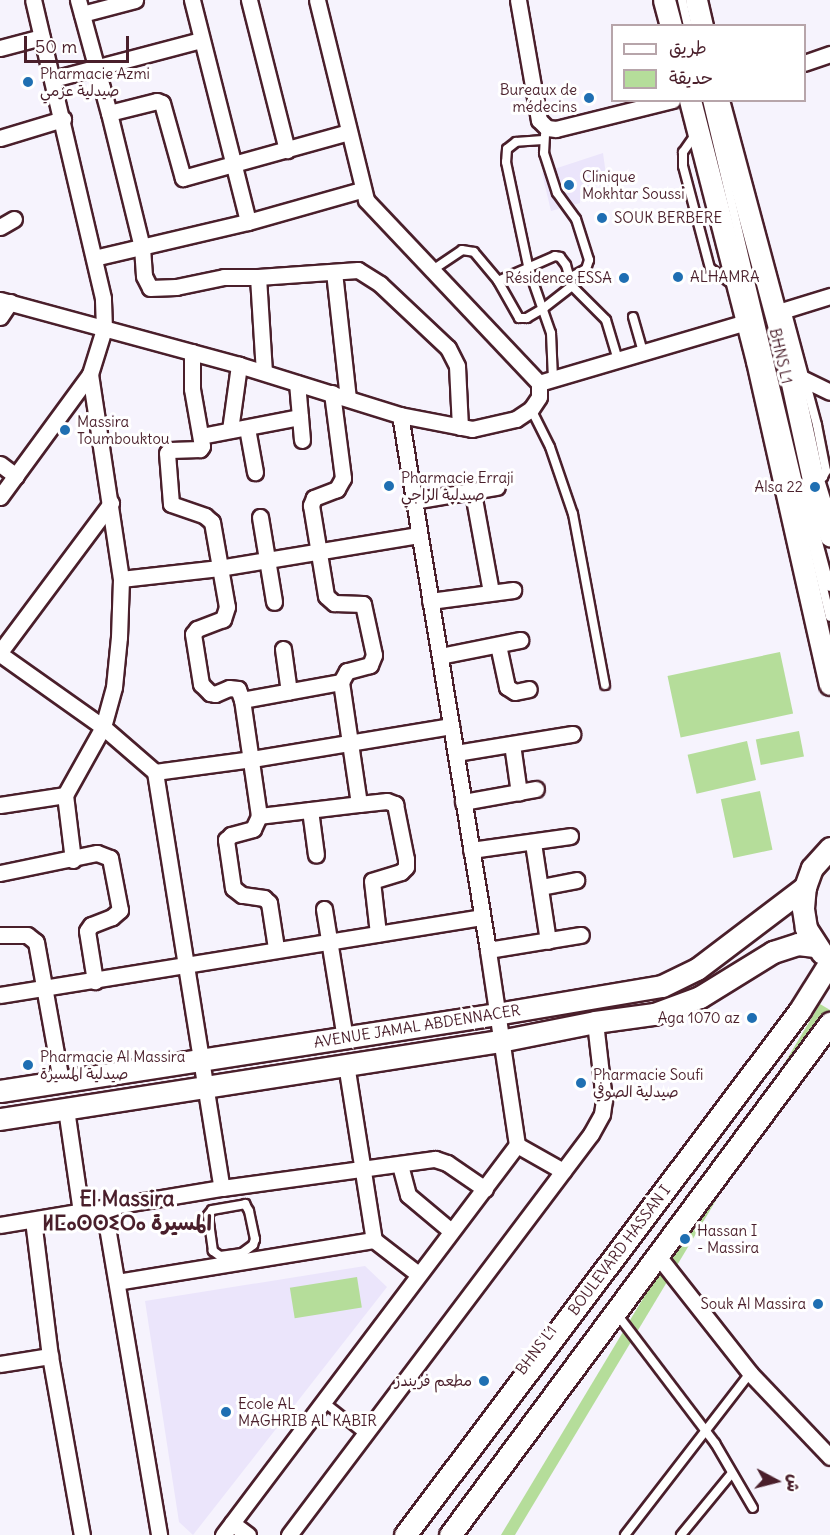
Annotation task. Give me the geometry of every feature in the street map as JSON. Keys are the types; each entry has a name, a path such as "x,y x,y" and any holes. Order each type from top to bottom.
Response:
{"street":[{"path":"0,497 90,374 104,329 103,298 63,119 33,0"},
{"path":"135,0 80,7 109,112 142,247 146,284 154,289 224,276 258,277 358,270 370,276 448,348 457,366 460,427"},
{"path":"192,0 248,222"},
{"path":"249,0 287,150"},
{"path":"317,0 361,190 375,213 546,381"},
{"path":"518,0 539,120 545,134 556,129 664,102"},
{"path":"664,0 670,24"},
{"path":"696,0 702,24"},
{"path":"0,48 42,37"},
{"path":"53,79 201,40"},
{"path":"806,62 830,54"},
{"path":"109,112 157,101 162,103 183,178 349,132"},
{"path":"690,102 805,564 817,633 830,684"},
{"path":"719,102 780,311 796,375 813,480 830,534"},
{"path":"0,138 63,119"},
{"path":"94,258 248,222 361,190"},
{"path":"0,227 14,219"},
{"path":"334,272 348,398"},
{"path":"258,277 264,372"},
{"path":"780,311 830,296"},
{"path":"0,317 5,301 264,372 400,415 460,427 489,427 516,419 531,409 546,381"},
{"path":"546,381 746,322"},
{"path":"192,352 192,389 201,436 200,449 170,450 167,453 171,504 211,519 227,607 226,616 195,630 193,634 201,684 210,693 215,694 230,688 238,689 242,700 259,816 253,829 231,835 226,843 233,888 242,895 264,898 269,903 276,948"},
{"path":"230,430 239,365"},
{"path":"73,860 65,795 103,727 114,687 121,579 90,374"},
{"path":"796,375 830,392"},
{"path":"297,383 302,440"},
{"path":"332,393 344,478 337,489 312,501 326,596 331,601 360,602 364,605 374,655 370,665 347,671 341,682 359,804"},
{"path":"248,1535 228,1529 517,1145 488,950 418,536 400,415"},
{"path":"201,436 300,417"},
{"path":"247,428 255,472"},
{"path":"0,464 16,476"},
{"path":"413,501 473,493 497,487"},
{"path":"473,493 491,592"},
{"path":"111,503 0,653 103,727 154,772 222,1188"},
{"path":"260,517 274,602"},
{"path":"121,579 219,568 418,536"},
{"path":"430,601 513,590"},
{"path":"440,656 520,640"},
{"path":"498,645 507,687 515,692 529,689"},
{"path":"283,649 289,692"},
{"path":"242,700 341,682"},
{"path":"154,772 252,759 451,726"},
{"path":"456,753 572,734"},
{"path":"512,744 519,793"},
{"path":"463,802 536,789"},
{"path":"0,805 65,795"},
{"path":"259,816 387,801 395,804 406,867 401,872 372,880 378,934"},
{"path":"310,810 316,855"},
{"path":"471,850 570,836"},
{"path":"533,843 548,941"},
{"path":"830,848 812,868 805,887 803,908 806,928 815,946 830,963"},
{"path":"0,873 73,860 97,853 108,855 113,862 120,910 112,917 91,925 87,931 95,981"},
{"path":"541,887 576,880"},
{"name":"AVENUE JAMAL ABDENNACER","path":"0,1091 662,986 697,969 805,887"},
{"path":"324,909 345,1038"},
{"path":"0,994 95,981 276,948 482,917"},
{"path":"488,950 581,934"},
{"path":"0,935 27,935 34,938 61,1081"},
{"name":"AVENUE JAMAL ABDENNACER","path":"0,1119 500,1041 596,1022 654,1014 700,997 773,952 798,944 815,946"},
{"name":"BOULEVARD HASSAN I","path":"405,1535 800,1010 830,963"},
{"path":"289,1535 363,1433 591,1134 602,1114 605,1084 596,1022"},
{"path":"450,1535 830,1023"},
{"path":"346,1064 374,1240 418,1274"},
{"path":"66,1109 81,1212"},
{"path":"517,1145 563,1171"},
{"path":"0,1225 222,1188 435,1159 441,1160 485,1189"},
{"path":"400,1165 408,1195 451,1231"},
{"path":"104,1209 159,1535"},
{"path":"33,1220 50,1356 82,1535"},
{"path":"117,1282 236,1258 374,1240"},
{"path":"658,1256 750,1374 830,1457"},
{"path":"0,1364 50,1356"}],"lane":[{"path":"682,0 688,24"},
{"path":"688,0 694,24"},
{"name":"BHNS L1","path":"709,102 792,444 830,587"},
{"name":"BHNS L1","path":"709,102 830,617"},
{"path":"431,270 462,250 474,252 498,281 519,318 527,318 544,308 586,269 589,260 576,219 557,193 545,134 516,142 507,149 506,162 529,270 544,308 551,333 546,381"},
{"path":"498,281 529,270 552,258 560,257 572,282 606,320 618,360"},
{"path":"633,317 643,352"},
{"path":"531,409 550,447 573,514 605,685"},
{"name":"BHNS L1","path":"414,1535 830,979"},
{"path":"440,1535 830,1013"},
{"path":"222,1188 224,1206"},
{"path":"245,1204 249,1211 255,1239 253,1245 236,1258 220,1256 213,1251 208,1215 212,1209 224,1206 245,1204"},
{"path":"616,1312 706,1431 753,1508"},
{"path":"625,1535 750,1374"},
{"path":"324,1402 363,1433"},
{"path":"681,1535 732,1473"}],"shaded area":[{"name":"Clinique Mokhtar Soussi","path":"603,153 607,182 580,189 580,203 551,211 542,173"},
{"name":"Ecole AL MAGHRIB AL KABIR","path":"365,1266 387,1287 193,1535 179,1522 145,1301"}],"green space":[{"path":"780,652 793,714 681,738 668,676"},
{"path":"799,731 804,757 761,765 756,739"},
{"path":"747,741 756,780 697,794 688,755"},
{"path":"760,791 772,850 733,858 721,799"},
{"path":"820,1004 830,1011 515,1535 501,1535"},
{"path":"357,1277 362,1308 295,1318 290,1288"}],"place":[{"name":"Pharmacie Azmi صيدلية عزمي","path":"28,82"},
{"name":"Bureaux de médecins","path":"589,98"},
{"name":"Clinique Mokhtar Soussi","path":"569,185"},
{"name":"SOUK BERBERE","path":"602,218"},
{"name":"ALHAMRA","path":"678,277"},
{"name":"Résidence ESSA","path":"624,278"},
{"name":"Massira Toumbouktou","path":"65,430"},
{"name":"Pharmacie Erraji صيدلية الراجي","path":"389,486"},
{"name":"Alsa 22","path":"815,487"},
{"name":"Aga 1070 az","path":"752,1018"},
{"name":"Pharmacie Al Massira صيدلية المسيرة","path":"28,1065"},
{"name":"Pharmacie Soufi صيدلية الصوفي","path":"581,1083"},
{"name":"Hassan I - Massira","path":"685,1239"},
{"name":"Souk Al Massira","path":"818,1304"},
{"name":"مطعم فريندز","path":"484,1381"},
{"name":"Ecole AL MAGHRIB AL KABIR","path":"226,1412"}],"district":[{"name":"El Massira ⵍⵎⴰⵙⵙⵉⵔⴰ المسيرة","path":"127,1211"}]}
